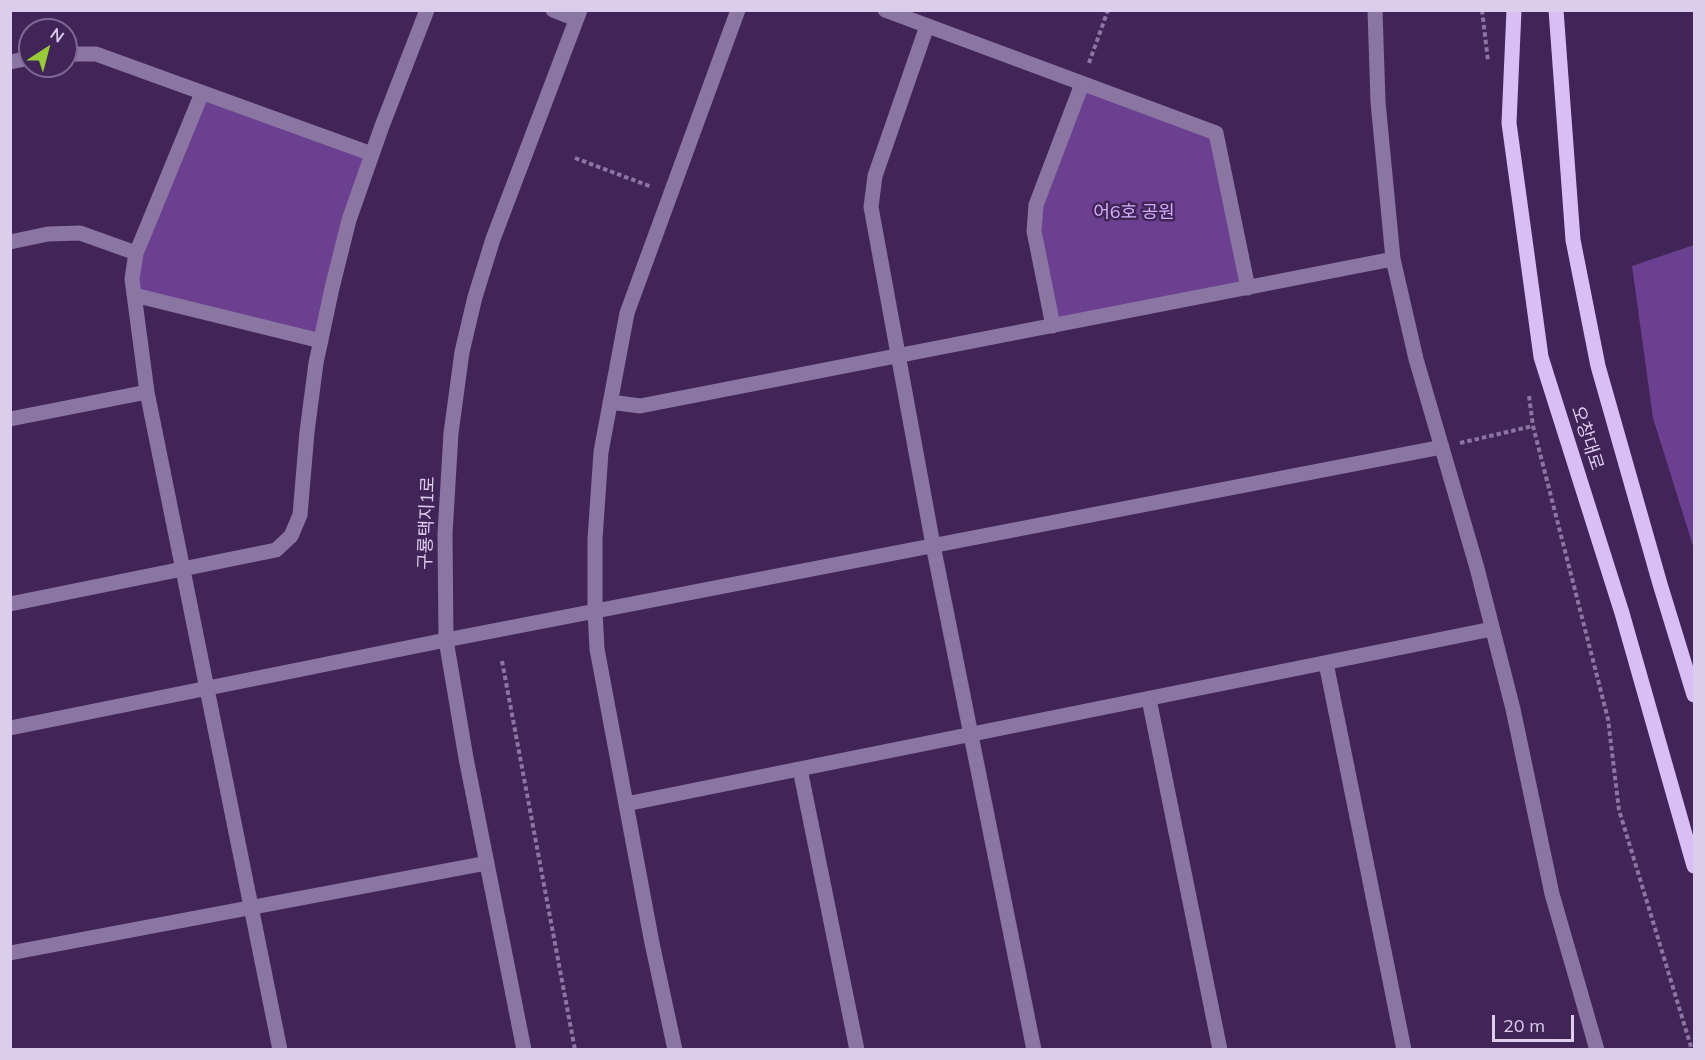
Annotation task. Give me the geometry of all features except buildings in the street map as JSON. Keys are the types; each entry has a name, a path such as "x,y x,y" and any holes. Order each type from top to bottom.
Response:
{"main road":[{"name":"오창대로","path":"1514,10 1509,123 1541,357 1622,613 1695,866"},
{"name":"오창대로","path":"1556,10 1573,240 1595,354 1660,584 1695,695"}],"street":[{"path":"10,604 276,550 291,536 300,515 307,432 321,340 349,220 427,10"},
{"path":"553,10 578,15"},
{"path":"675,1050 652,943 597,649 596,517 601,452 627,313 738,10"},
{"path":"885,10 1216,133 1248,288"},
{"path":"1375,10 1378,102 1394,259 1416,359 1513,709 1552,894 1597,1050"},
{"name":"구룡택지1로","path":"524,1050 466,758 446,640 445,522 451,433 462,352 476,297 493,238 578,15"},
{"path":"927,26 875,176 871,207 933,545 1034,1050"},
{"path":"78,54 96,54 372,154"},
{"path":"1053,326 1034,231 1036,205 1082,84"},
{"path":"202,93 136,253 132,279 147,392 280,1050"},
{"path":"10,242 48,234 80,233 136,253"},
{"path":"610,402 640,406 1394,259"},
{"path":"134,295 321,340"},
{"path":"10,419 147,392"},
{"path":"10,728 446,640 1442,447"},
{"path":"626,804 1492,629"},
{"path":"1326,663 1404,1050"},
{"path":"1149,699 1220,1050"},
{"path":"800,769 857,1050"},
{"path":"10,953 487,863"}],"path":[{"path":"1082,84 1108,10"},
{"path":"1482,10 1489,70"},
{"path":"574,158 670,194"},
{"path":"1528,390 1533,426 1608,719 1619,810 1692,1050"},
{"path":"1442,447 1533,426"},
{"path":"502,661 575,1050"}],"green space":[{"name":"어6호 공원","path":"1082,84 1216,133 1248,288 1053,326 1036,205"},
{"path":"202,93 372,154 321,341 134,295 136,253"},
{"path":"1694,245 1694,549 1653,418 1632,266"}]}
